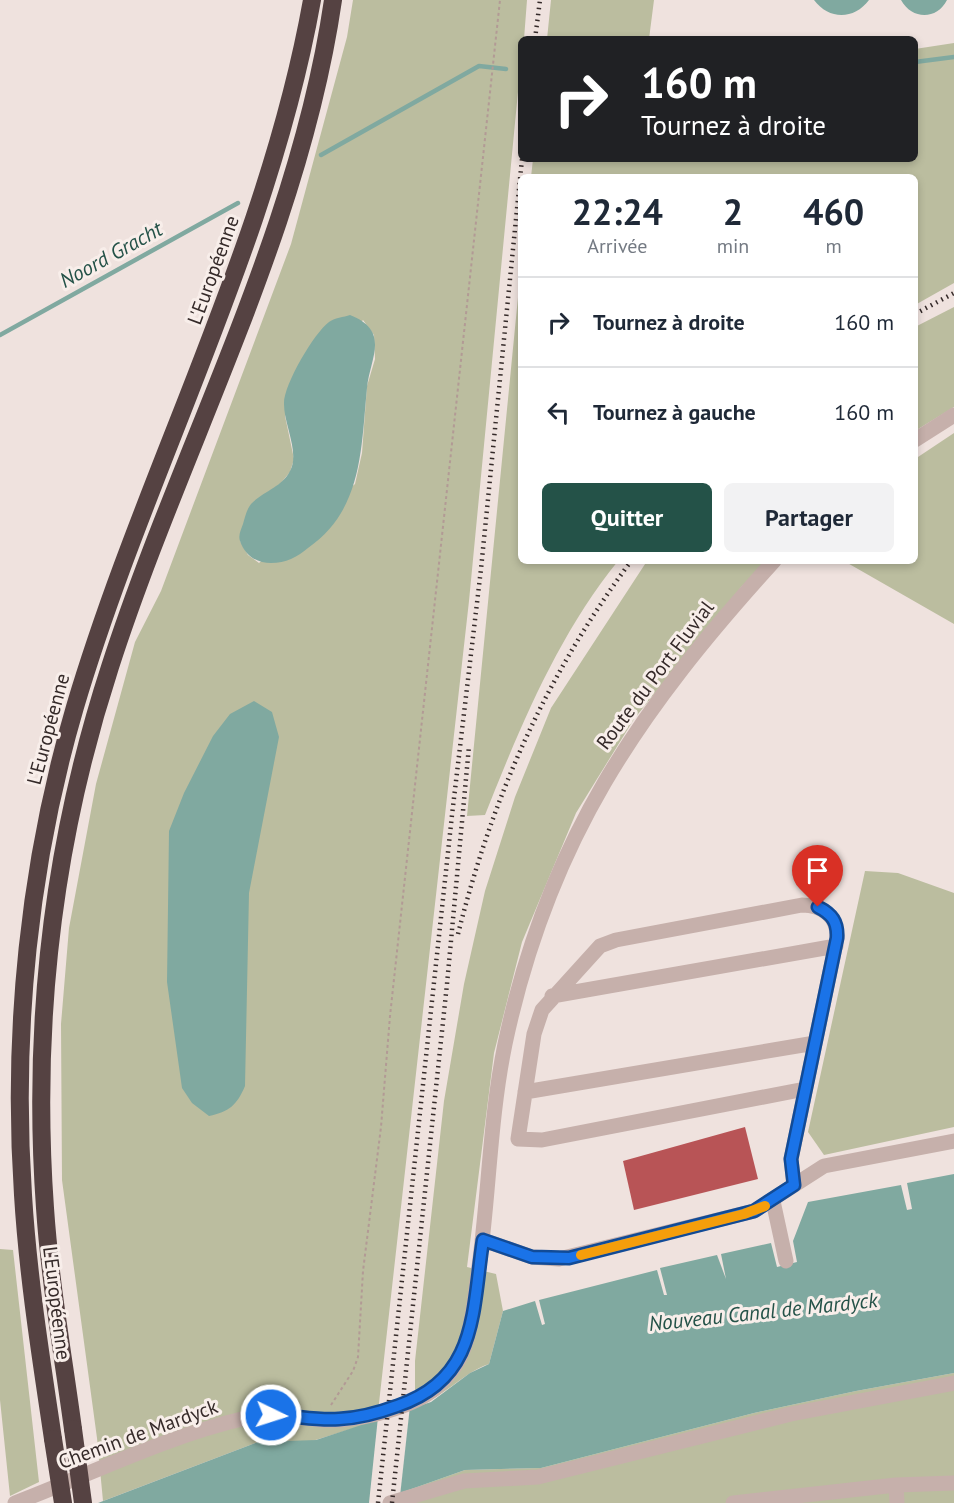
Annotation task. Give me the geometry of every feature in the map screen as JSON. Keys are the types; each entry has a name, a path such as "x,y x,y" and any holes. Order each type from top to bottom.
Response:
{"highway":[{"name":"L'Européenne","path":"63,1503 29,1263 20,1141 24,993 35,889 63,751 87,670 116,586 237,271 269,177 288,110 312,0"},
{"name":"L'Européenne","path":"83,1503 49,1252 42,1151 43,1014 62,853 89,738 118,642 281,210 308,119 333,0"}],"street":[{"path":"918,438 954,415"},
{"name":"Route du Port Fluvial","path":"483,1240 494,1121 505,1045 529,951 561,864 609,772 649,712 695,652 771,564"},
{"path":"794,1185 791,1159 836,946 837,926 830,914 818,907 802,905 609,941 600,946 552,996 542,1010 536,1026 518,1139 536,1140 805,1089"},
{"path":"552,996 836,946"},
{"path":"525,1092 815,1043"},
{"path":"483,1240 532,1257 569,1258 744,1214 772,1201 816,1169 833,1163 954,1141"},
{"path":"772,1201 786,1261"},
{"name":"Chemin de Mardyck","path":"15,1503 160,1446 243,1419 279,1415 321,1420 370,1415 423,1396 444,1380 460,1358 466,1341 483,1240"},
{"path":"390,1503 464,1481 538,1477 791,1414 954,1383"},
{"path":"733,1503 896,1485 954,1483"},
{"path":"896,1485 897,1503"}],"path":[{"path":"321,1420 353,1371 358,1357 363,1271 381,1127 390,1016 500,0"}],"green space":[{"path":"353,0 527,0 524,36 518,36 518,92 469,601 377,1421 309,1442 258,1442 103,1501 97,1438 62,1180 61,1024 69,928 96,784 135,642 161,591 291,244 347,37","holes":["363,320 374,335 375,359 367,386 362,453 355,484 259,563 248,555 240,541 252,504 280,484 290,472 294,459 285,416"]},
{"path":"551,0 654,0 649,36 547,36"},
{"path":"954,43 954,283 918,303 918,174 531,174 533,162 918,162 918,49"},
{"path":"518,297 518,564 616,564 577,620 542,683 485,815 467,816"},
{"path":"954,307 954,407 918,429 918,325"},
{"path":"954,433 954,624 849,564 918,564 918,457"},
{"path":"645,564 764,564 742,586 634,719 576,813 522,942 494,1053 467,1267 496,1274 503,1311 489,1364 470,1373 426,1403 415,1407 415,1361 444,1101 464,984 485,891 515,797 551,708"},
{"path":"865,871 898,873 954,893 954,1127 824,1155 808,1132"},
{"path":"0,1249 13,1250 39,1482 10,1496 0,1400"},
{"path":"954,1373 954,1503 402,1503 403,1492 465,1470 541,1468 754,1413"}],"water":[{"path":"814,0 869,0 856,11 842,15 827,11"},
{"path":"901,0 947,0 937,11 924,15 911,11"},
{"path":"350,315 370,329 375,346 367,388 360,455 349,496 340,515 326,533 300,554 276,563 256,560 245,551 240,535 250,505 278,485 287,476 293,464 284,404 288,385 300,360 323,328 331,321"},
{"path":"254,701 272,712 279,737 249,893 245,1086 232,1107 209,1116 192,1103 182,1088 167,982 169,831 184,793 213,736 230,714"},
{"name":"Nouveau Canal de Mardyck","path":"954,1174 954,1373 754,1413 541,1468 465,1470 372,1503 98,1503 258,1442 316,1440 431,1402 470,1373 489,1364 503,1311 535,1301 542,1325 545,1324 539,1300 657,1270 664,1295 667,1295 660,1268 717,1255 726,1279 721,1254 771,1243 777,1267 797,1262 793,1241 808,1202 901,1185 907,1210 912,1209 907,1183"}],"pier":[{"path":"410,1406 400,1496 381,1503 369,1503 378,1417"}],"building":[{"path":"745,1127 758,1179 634,1210 623,1161"}],"waterway":[{"name":"Noord Gracht","path":"918,62 954,57"},
{"name":"Noord Gracht","path":"321,155 479,66 506,69"},
{"name":"Noord Gracht","path":"0,335 238,203"}],"railway":[{"path":"535,36 540,0"},
{"path":"520,174 522,162"},
{"path":"378,1503 452,815 481,569 518,199"},
{"path":"918,312 954,293"},
{"path":"458,934 488,833 526,738 573,648 629,564"},
{"path":"392,1503 447,984 469,746"}],"slow traffic":[{"path":"581,1255 744,1214 765,1206"}],"route":[{"path":"271,1415 321,1420 351,1419 414,1400 431,1391 450,1373 463,1350 471,1322 483,1240 532,1257 550,1260 569,1258 754,1211 794,1185 791,1159 838,932 830,914 818,907"}]}
